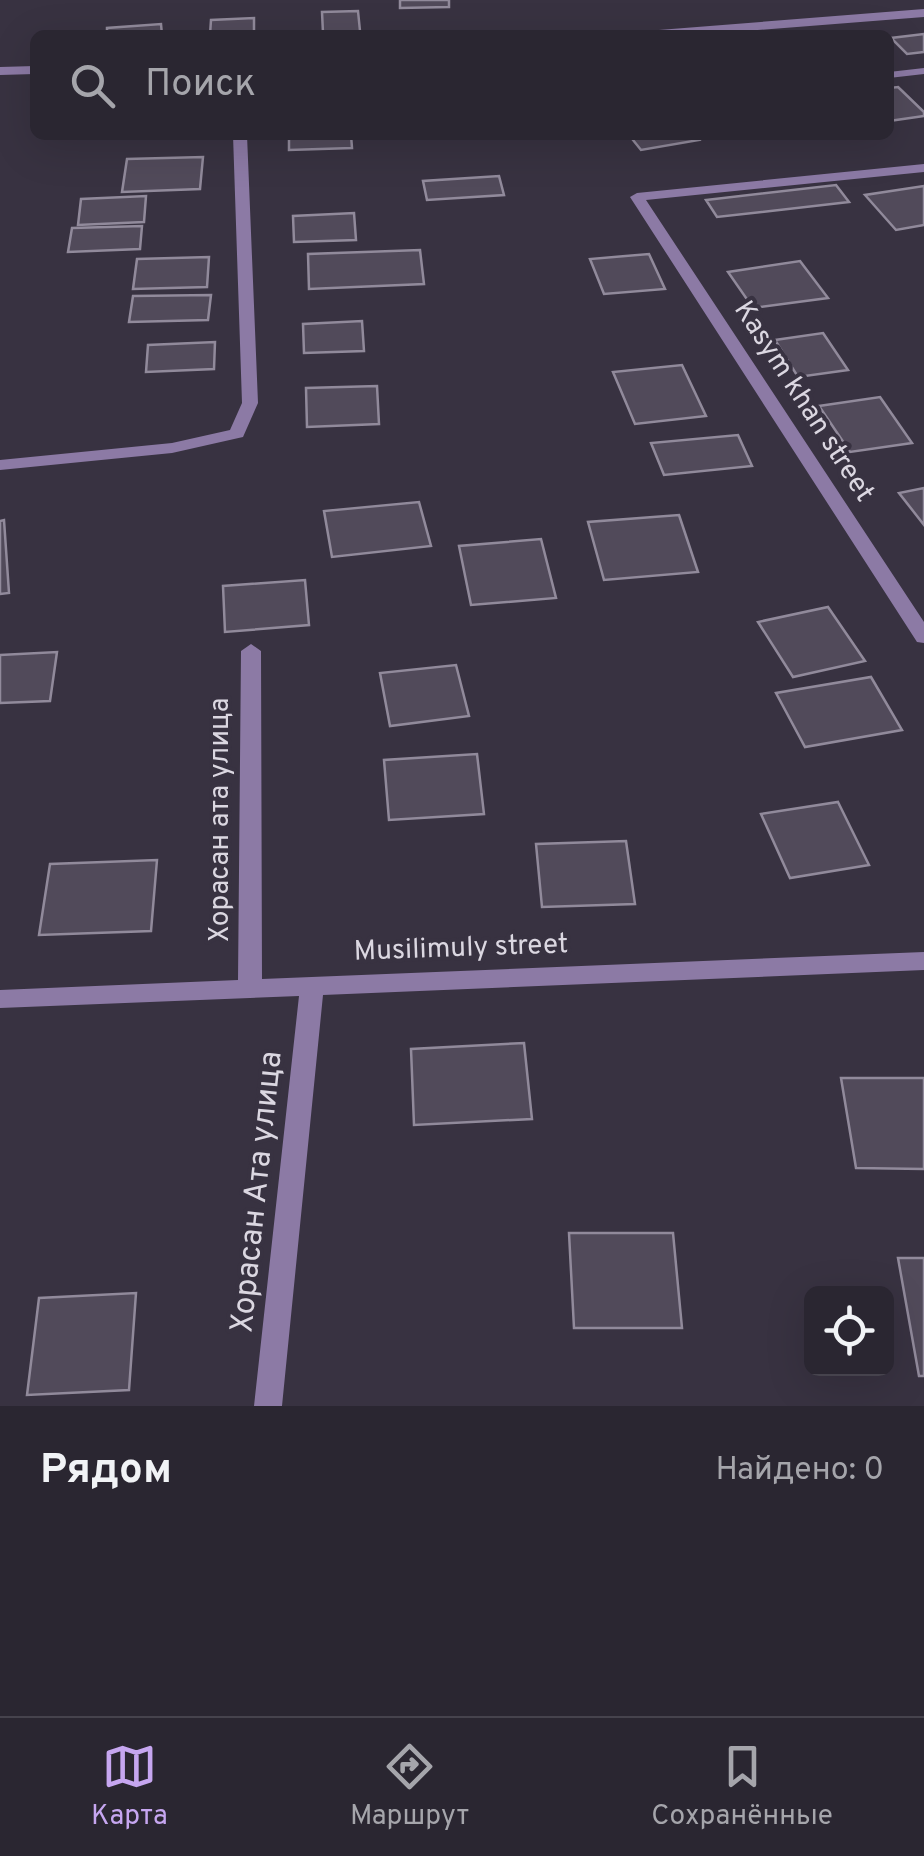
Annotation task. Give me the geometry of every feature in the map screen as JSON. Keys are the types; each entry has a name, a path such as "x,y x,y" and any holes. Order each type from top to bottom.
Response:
{"street":[{"path":"709,30 924,13"},
{"path":"0,71 30,70"},
{"path":"0,466 172,448 236,432 250,402 240,140"},
{"name":"Kasym khan street","path":"924,168 637,197 924,638"},
{"name":"Хорасан ата улица","path":"250,989 251,650"},
{"name":"Musilimuly street","path":"0,999 924,961"},
{"name":"Хорасан Ата улица","path":"268,1406 312,985"}],"lane":[{"path":"894,74 924,71"}],"building":[{"path":"400,0 449,0 449,7 400,8"},
{"path":"358,11 360,30 323,30 322,12"},
{"path":"254,18 254,30 210,30 211,20"},
{"path":"161,24 162,30 107,30"},
{"path":"924,34 924,52 907,54 894,38"},
{"path":"894,87 898,87 924,116 894,120"},
{"path":"289,140 351,140 352,148 289,150"},
{"path":"633,140 699,140 641,150"},
{"path":"203,157 200,189 122,192 127,159"},
{"path":"499,176 504,195 427,200 423,181"},
{"path":"836,185 849,202 717,217 706,200"},
{"path":"924,186 924,225 896,230 865,195"},
{"path":"146,196 144,222 78,225 81,199"},
{"path":"354,213 356,240 294,242 293,216"},
{"path":"142,226 140,249 68,252 72,228"},
{"path":"420,250 424,284 309,289 308,254"},
{"path":"649,254 665,289 604,294 590,259"},
{"path":"209,257 207,287 133,289 137,259"},
{"path":"800,261 828,298 753,308 728,272"},
{"path":"211,295 208,320 129,322 133,296"},
{"path":"362,321 364,351 304,353 303,324"},
{"path":"823,333 848,370 798,377 775,340"},
{"path":"215,342 214,369 146,372 148,345"},
{"path":"682,365 706,416 635,424 613,372"},
{"path":"377,386 379,424 307,427 306,388"},
{"path":"880,397 912,443 850,452 819,406"},
{"path":"738,435 752,466 664,475 651,443"},
{"path":"924,488 924,525 899,493"},
{"path":"419,502 431,546 332,557 324,511"},
{"path":"679,515 698,572 604,580 588,522"},
{"path":"4,520 9,593 0,594 0,521"},
{"path":"541,539 556,598 471,605 459,546"},
{"path":"305,580 309,625 225,632 223,586"},
{"path":"828,607 865,661 793,677 758,622"},
{"path":"57,652 50,701 0,703 0,655"},
{"path":"456,665 469,716 390,726 380,673"},
{"path":"871,677 902,730 805,747 776,693"},
{"path":"477,754 484,814 389,820 384,760"},
{"path":"838,802 869,865 790,878 761,814"},
{"path":"626,841 635,904 542,907 536,844"},
{"path":"157,860 151,931 39,935 50,864"},
{"path":"524,1043 532,1119 414,1125 411,1049"},
{"path":"841,1078 924,1078 924,1169 856,1168"},
{"path":"569,1233 673,1233 682,1328 574,1328"},
{"path":"898,1258 924,1258 924,1376 919,1376"},
{"path":"136,1293 129,1390 27,1395 39,1298"}]}
